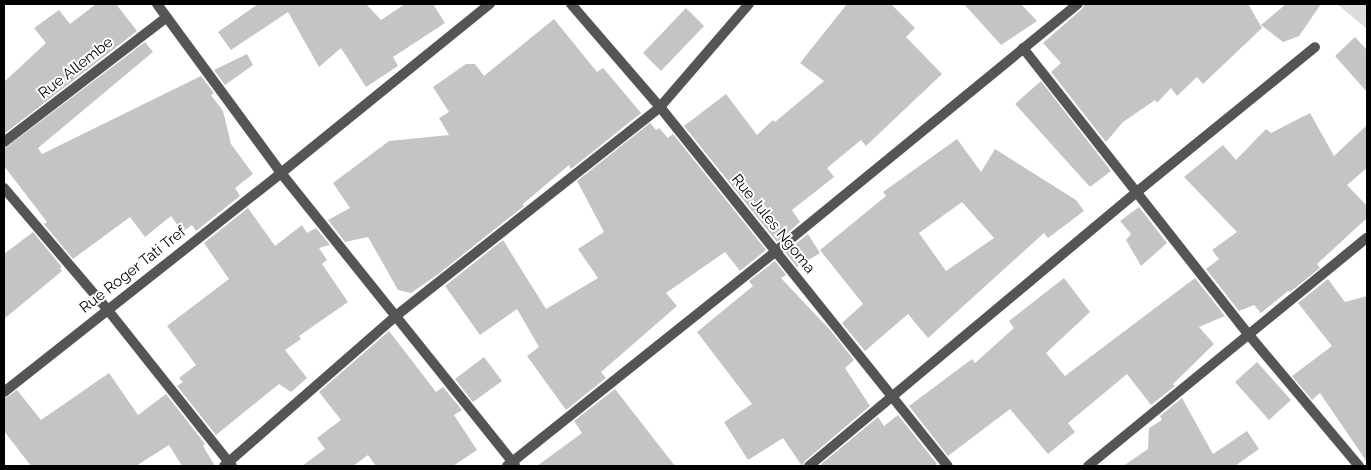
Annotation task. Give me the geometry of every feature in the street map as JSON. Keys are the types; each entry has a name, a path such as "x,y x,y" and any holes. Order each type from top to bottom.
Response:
{"street":[{"path":"158,4 281,173 396,315 511,465 1078,4"},
{"name":"Rue Roger Tati Tref","path":"4,392 281,173 490,4"},
{"name":"Rue Jules Ngoma","path":"571,4 660,107 948,466"},
{"path":"4,188 107,309 228,465 396,315 660,107 749,4"},
{"name":"Rue Allembe","path":"4,142 166,17"},
{"path":"809,466 1138,191 1315,47"},
{"path":"1024,48 1250,335 1359,466"},
{"path":"1088,466 1367,238"}],"shaded area":[{"path":"1337,4 1367,4 1367,29"}],"building":[{"path":"96,4 116,4 137,31 4,134 4,82 46,43 34,28 59,10 70,24"},
{"path":"258,4 366,4 381,20 405,4 433,4 445,23 393,57 398,66 366,87 341,48 319,67 288,12 231,50 218,32"},
{"path":"847,4 891,4 915,28 906,37 942,74 866,146 861,140 827,168 834,177 792,210 800,222 777,242 684,126 726,94 757,135 773,120 775,122 824,81 800,63"},
{"path":"964,4 1021,4 1037,21 1001,45"},
{"path":"1085,4 1248,4 1262,28 1203,84 1197,77 1177,96 1171,88 1157,103 1155,100 1123,122 1106,142 1051,72 1061,63 1043,43 1082,9"},
{"path":"1286,4 1321,4 1299,36 1283,42 1261,25"},
{"path":"686,8 704,26 661,71 643,53"},
{"path":"554,19 597,72 603,68 641,113 571,169 569,165 523,204 524,206 437,275 411,293 398,290 368,237 345,242 328,220 350,208 333,183 389,141 449,135 439,118 449,112 433,87 466,64 475,64 484,76"},
{"path":"1355,37 1367,50 1367,92 1335,56"},
{"path":"145,42 153,52 38,148 42,154 201,76 214,93 211,95 223,111 231,144 253,174 235,188 240,196 196,231 192,225 182,232 171,216 145,237 130,217 73,259 44,224 47,222 4,166 4,149"},
{"path":"247,54 253,65 225,85 214,70"},
{"path":"1041,81 1111,171 1090,187 1015,104"},
{"path":"1310,113 1334,156 1367,125 1367,168 1347,185 1367,206 1367,218 1317,264 1320,268 1290,292 1288,291 1261,313 1254,305 1239,311 1206,269 1219,259 1212,250 1237,232 1184,177 1223,145 1236,160 1266,129 1271,133"},
{"path":"650,123 656,130 659,128 668,138 673,134 766,250 740,271 725,252 666,293 677,306 601,372 606,378 566,410 527,356 539,347 517,309 480,335 445,286 503,240 546,309 598,278 578,249 604,232 577,181"},
{"path":"957,139 981,172 995,149 1076,200 1084,211 1048,238 1044,233 928,338 908,314 865,351 842,323 863,304 820,250 886,196 883,192","holes":["962,202 994,238 946,271 919,233"]},
{"path":"1139,207 1167,243 1141,266 1126,240 1131,234 1120,221"},
{"path":"248,208 275,246 302,225 307,233 316,228 330,245 319,248 327,260 322,264 348,302 299,336 301,339 285,350 307,378 291,392 279,384 216,435 177,386 183,382 179,378 196,365 167,326 229,279 204,243"},
{"path":"33,232 62,267 60,268 62,271 4,319 4,254"},
{"path":"808,234 820,253 797,267 785,252"},
{"path":"775,261 786,275 781,278 831,331 854,360 845,368 870,406 805,461 802,466 783,438 748,460 724,422 752,404 697,332 753,286 749,281"},
{"path":"1064,278 1090,312 1046,353 1065,376 1195,278 1225,316 1199,327 1214,344 1173,384 1175,386 1151,405 1127,374 1068,423 1075,432 1048,454 1010,409 948,456 909,406 972,359 975,363 1014,328 1009,321"},
{"path":"1328,279 1345,302 1367,296 1367,462 1320,393 1312,400 1292,376 1332,346 1298,303"},
{"path":"389,331 436,392 443,387 462,410 454,415 477,450 453,466 376,466 368,455 353,466 302,466 325,449 317,438 341,420 319,392"},
{"path":"484,357 502,381 473,402 455,379"},
{"path":"1257,362 1291,400 1269,420 1235,382"},
{"path":"109,373 138,415 166,394 205,444 203,446 215,466 182,466 169,445 136,466 31,466 4,431 4,399 17,390 41,420"},
{"path":"615,389 675,466 537,466 582,433 574,421"},
{"path":"1182,398 1213,454 1247,431 1259,449 1235,466 1123,466 1148,449 1149,428 1162,420 1160,416"},
{"path":"898,415 937,464 934,466 819,466 878,417 884,426"}]}
